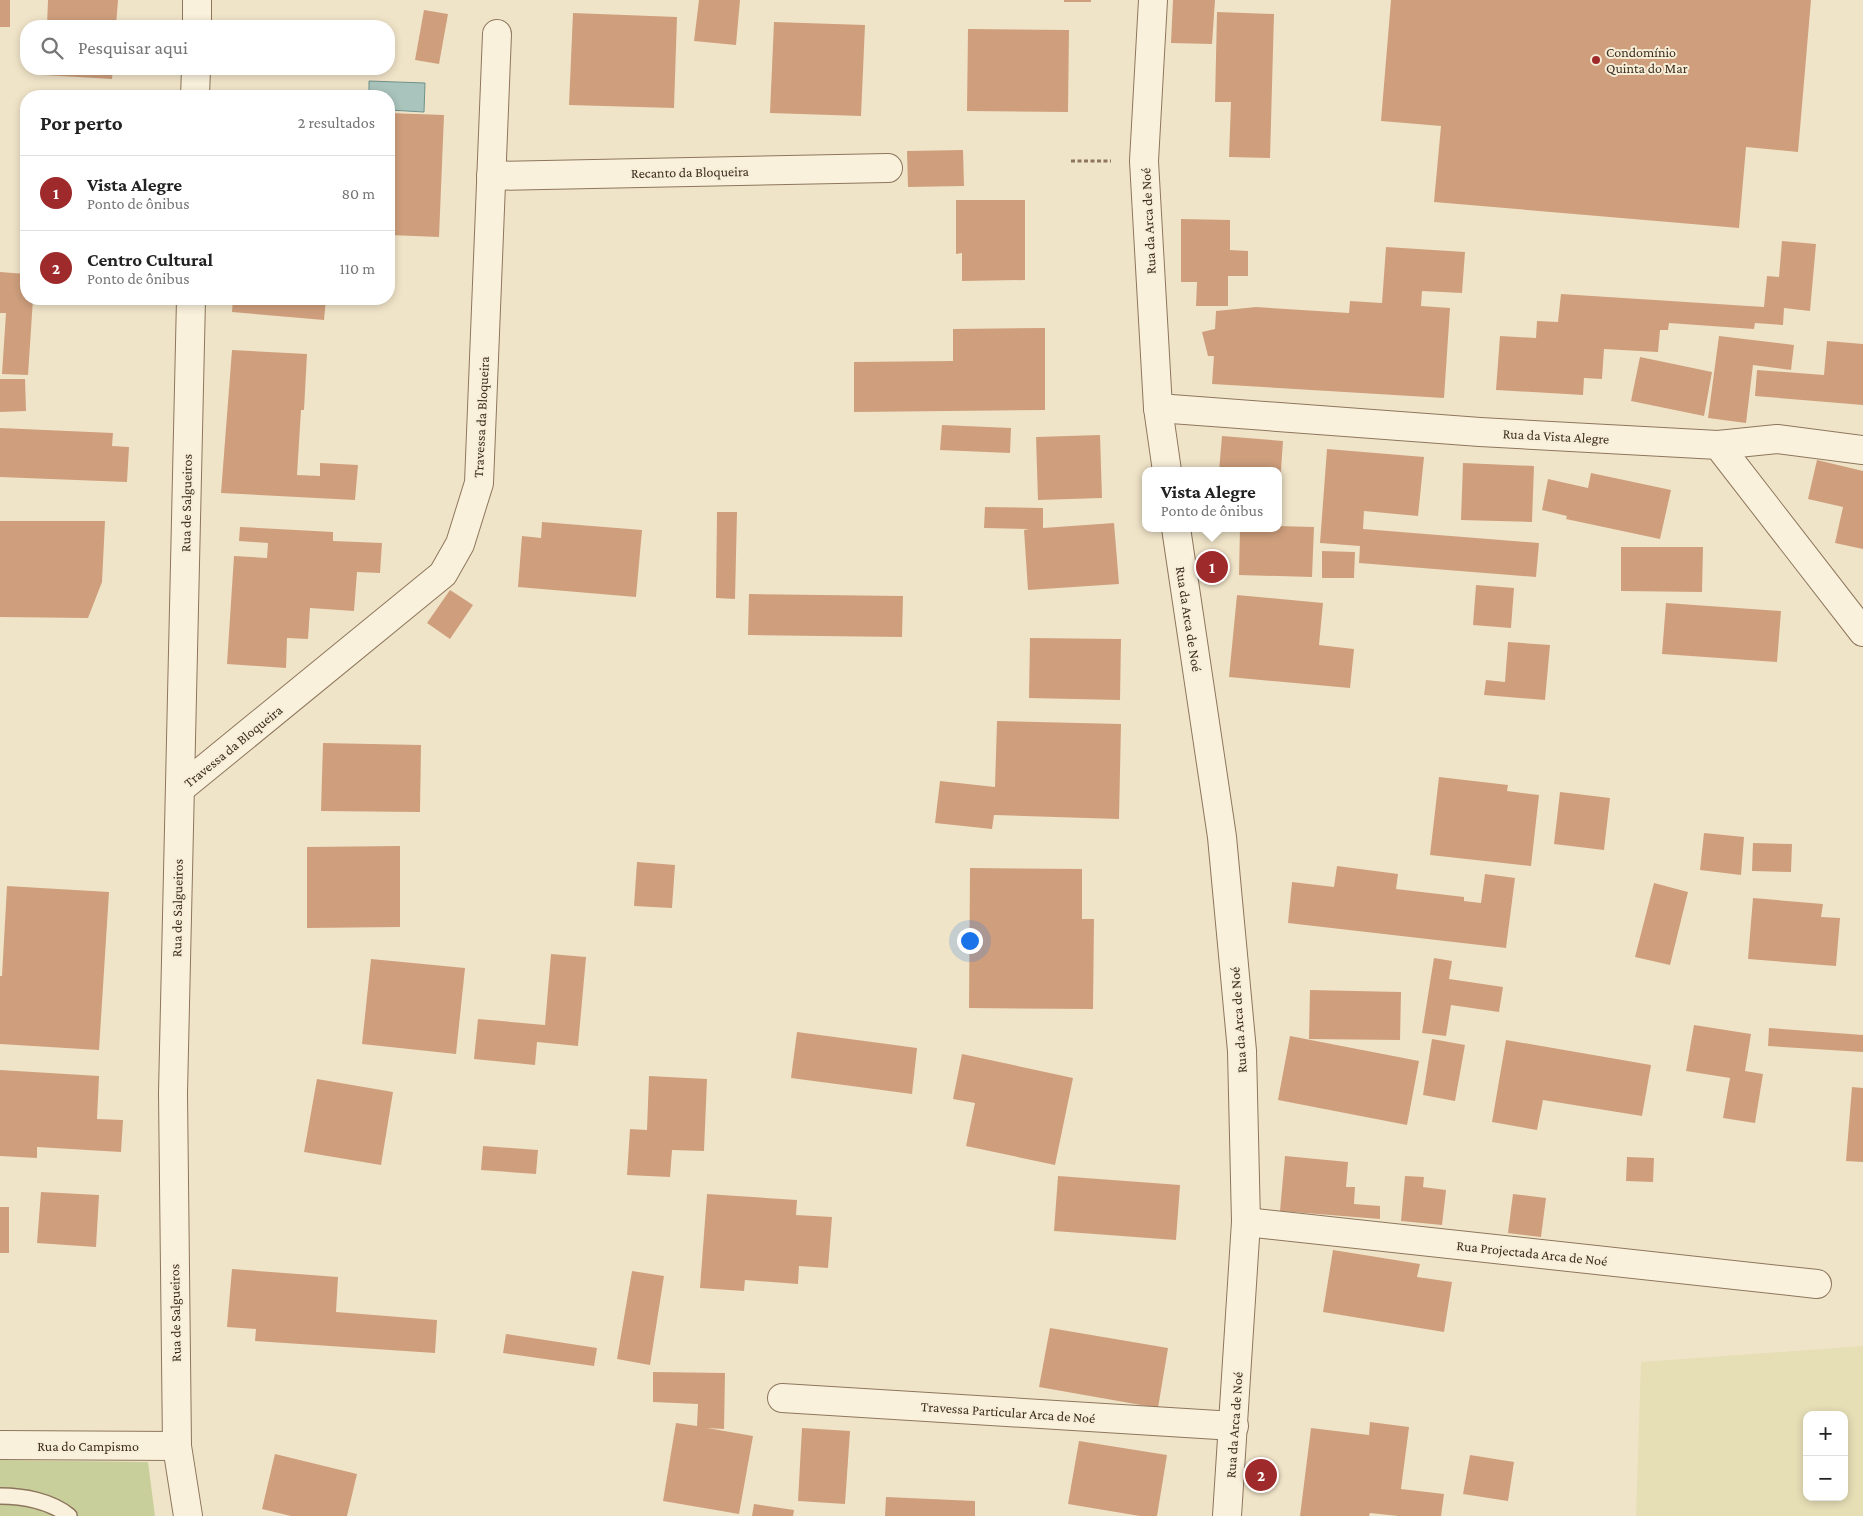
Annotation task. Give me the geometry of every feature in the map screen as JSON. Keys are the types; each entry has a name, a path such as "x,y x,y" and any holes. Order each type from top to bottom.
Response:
{"street":[{"path":"197,0 197,20"},
{"name":"Rua da Arca de Noé","path":"1153,0 1144,161 1158,408 1166,467"},
{"name":"Travessa da Bloqueira","path":"180,789 443,574 460,544 478,483 497,34"},
{"path":"195,90 196,75"},
{"name":"Recanto da Bloqueira","path":"491,176 888,168"},
{"name":"Rua de Salgueiros","path":"188,1516 177,1446 173,1093 191,305"},
{"name":"Rua da Vista Alegre","path":"1158,408 1480,432 1718,445 1777,439 1863,450"},
{"path":"1718,445 1863,632"},
{"name":"Rua da Arca de Noé","path":"1177,532 1223,847 1242,1051 1246,1222 1227,1516"},
{"name":"Rua Projectada Arca de Noé","path":"1246,1222 1817,1284"},
{"name":"Travessa Particular Arca de Noé","path":"782,1398 1234,1426"},
{"name":"Rua do Campismo","path":"0,1445 177,1446"}],"lane":[{"path":"0,1496 20,1496 60,1509 69,1516"}],"path":[{"path":"1071,161 1144,161"}],"shaded area":[{"path":"1863,1346 1863,1516 1636,1516 1641,1362"}],"green space":[{"path":"0,1460 148,1462 155,1516 0,1516"}],"water":[{"path":"369,81 425,83 424,112 395,110 395,90 369,90"}],"building":[{"path":"0,0 10,0 10,27 0,27"},
{"path":"48,0 118,0 116,20 47,20"},
{"path":"699,0 740,0 736,45 694,41"},
{"path":"1064,0 1091,0 1091,2 1064,2"},
{"path":"1173,0 1215,0 1212,44 1171,43"},
{"name":"Condomínio Quinta do Mar","path":"1391,0 1811,0 1798,152 1746,147 1739,228 1434,202 1441,126 1381,121"},
{"path":"424,10 448,14 439,64 415,60"},
{"path":"1217,12 1274,14 1270,158 1229,157 1231,102 1215,102"},
{"path":"573,13 677,17 674,108 569,105"},
{"path":"774,22 865,25 861,116 770,113"},
{"path":"968,29 1069,30 1068,112 967,111"},
{"path":"43,75 112,75 112,79"},
{"path":"395,113 444,115 439,237 395,235"},
{"path":"963,150 964,186 908,187 907,151"},
{"path":"956,200 1025,200 1025,280 962,281 962,253 956,254"},
{"path":"1181,219 1230,220 1230,250 1248,251 1248,276 1228,276 1228,306 1196,306 1197,282 1181,282"},
{"path":"1782,241 1816,244 1810,311 1784,308 1783,325 1755,323 1754,329 1669,323 1668,330 1660,330 1658,352 1604,349 1602,379 1584,378 1583,395 1496,390 1500,336 1536,338 1537,321 1558,322 1561,294 1764,307 1767,276 1779,277"},
{"path":"1386,247 1465,252 1462,293 1422,291 1421,306 1450,308 1444,398 1212,384 1214,356 1208,356 1202,332 1215,329 1216,311 1256,307 1349,313 1350,301 1382,303"},
{"path":"0,272 20,274 20,305 33,305 28,375 2,374 6,313 0,313"},
{"path":"233,305 325,305 324,320 232,312"},
{"path":"1045,328 1045,410 854,412 854,362 953,361 953,329"},
{"path":"1719,336 1794,345 1791,370 1753,365 1746,423 1708,418"},
{"path":"1827,341 1863,344 1863,405 1755,396 1757,370 1824,375"},
{"path":"232,350 307,354 304,410 301,410 297,475 320,476 320,463 358,465 355,500 221,493"},
{"path":"1640,357 1712,372 1704,416 1631,401"},
{"path":"0,379 25,379 26,411 0,412"},
{"path":"942,425 1011,428 1010,453 940,450"},
{"path":"0,428 113,433 112,446 129,447 127,482 0,477"},
{"path":"1100,435 1102,498 1038,500 1036,437"},
{"path":"1222,436 1283,441 1281,467 1219,467"},
{"path":"1327,449 1424,457 1418,516 1364,511 1363,529 1539,543 1536,577 1359,563 1360,546 1320,543"},
{"path":"1817,460 1863,471 1863,549 1835,543 1843,507 1808,499"},
{"path":"1463,463 1534,466 1532,522 1461,520"},
{"path":"1591,473 1671,490 1660,539 1566,519 1567,516 1542,510 1548,479 1588,488"},
{"path":"985,507 1043,508 1043,528 1114,523 1119,584 1028,590 1024,530 1029,529 984,528"},
{"path":"717,512 737,512 735,599 716,598"},
{"path":"0,521 105,521 102,582 88,618 0,617"},
{"path":"542,522 642,530 636,597 518,587 522,536 541,538"},
{"path":"1282,526 1314,527 1312,577 1239,575 1240,532 1282,532"},
{"path":"240,527 333,532 333,541 382,543 380,573 357,572 354,611 310,608 308,639 287,638 286,668 227,664 234,556 267,558 268,543 239,541"},
{"path":"1621,547 1703,547 1702,592 1621,591"},
{"path":"1322,551 1355,552 1354,578 1322,578"},
{"path":"1476,585 1514,588 1511,628 1473,625"},
{"path":"450,590 473,605 450,639 427,623"},
{"path":"749,594 903,596 902,637 748,635"},
{"path":"1237,595 1323,603 1319,645 1354,649 1350,688 1229,677"},
{"path":"1666,603 1781,611 1777,662 1662,654"},
{"path":"1030,638 1121,639 1120,700 1029,698"},
{"path":"1508,642 1550,645 1545,700 1484,695 1486,680 1505,682"},
{"path":"997,721 1121,724 1119,819 994,815 992,829 935,823 940,781 995,787"},
{"path":"323,743 421,745 420,812 321,811"},
{"path":"1439,777 1508,785 1507,791 1539,795 1531,866 1430,855"},
{"path":"1560,792 1610,798 1604,850 1554,844"},
{"path":"1704,833 1744,837 1741,875 1700,870"},
{"path":"1753,843 1792,844 1791,872 1752,871"},
{"path":"400,846 400,927 307,928 307,847"},
{"path":"637,862 675,865 672,908 634,906"},
{"path":"1337,866 1398,874 1396,889 1464,897 1464,901 1481,903 1485,874 1515,878 1506,948 1288,923 1292,882 1334,887"},
{"path":"970,868 1082,869 1082,919 1094,919 1093,1009 969,1008"},
{"path":"1654,883 1688,892 1670,965 1635,957"},
{"path":"7,886 109,892 99,1050 0,1044 0,976 2,976"},
{"path":"1753,898 1823,904 1821,917 1840,918 1836,966 1748,959"},
{"path":"551,954 586,957 578,1046 537,1042 535,1065 474,1059 478,1019 545,1025"},
{"path":"1434,958 1452,961 1449,979 1503,987 1499,1012 1451,1005 1446,1036 1422,1033"},
{"path":"371,959 465,968 456,1054 362,1044"},
{"path":"1310,990 1401,992 1400,1040 1309,1039"},
{"path":"1694,1025 1751,1034 1745,1071 1763,1074 1755,1123 1723,1118 1730,1078 1686,1071"},
{"path":"1769,1028 1863,1035 1863,1052 1768,1046"},
{"path":"797,1032 917,1048 912,1094 791,1078"},
{"path":"1290,1036 1419,1061 1407,1125 1278,1100"},
{"path":"1432,1039 1465,1045 1455,1101 1423,1095"},
{"path":"1506,1040 1651,1065 1642,1116 1543,1100 1537,1130 1492,1122"},
{"path":"962,1054 1073,1078 1055,1165 966,1146 975,1103 953,1099"},
{"path":"0,1070 99,1076 97,1119 123,1120 121,1152 37,1147 37,1158 0,1156"},
{"path":"649,1076 707,1079 704,1151 672,1150 670,1177 627,1175 630,1129 647,1130"},
{"path":"317,1079 393,1092 381,1165 304,1152"},
{"path":"1852,1087 1863,1088 1863,1162 1846,1161"},
{"path":"483,1146 538,1150 536,1174 481,1170"},
{"path":"1285,1156 1348,1162 1346,1187 1355,1187 1354,1204 1380,1206 1380,1219 1280,1211"},
{"path":"1627,1157 1654,1158 1653,1182 1626,1181"},
{"path":"1058,1176 1180,1185 1176,1240 1054,1231"},
{"path":"1405,1176 1424,1177 1423,1187 1446,1190 1442,1225 1401,1221"},
{"path":"41,1192 99,1195 96,1247 37,1243"},
{"path":"707,1194 797,1200 796,1215 832,1217 828,1268 799,1266 798,1284 745,1280 744,1291 700,1288"},
{"path":"1513,1194 1546,1198 1541,1237 1508,1233"},
{"path":"0,1207 9,1207 9,1253 0,1253"},
{"path":"1333,1250 1420,1264 1417,1277 1452,1282 1444,1332 1323,1312"},
{"path":"232,1269 338,1277 336,1312 437,1320 435,1353 255,1341 256,1329 227,1327"},
{"path":"632,1271 664,1276 650,1365 617,1359"},
{"path":"1050,1328 1168,1348 1158,1408 1039,1387"},
{"path":"506,1334 597,1348 594,1366 503,1353"},
{"path":"653,1372 725,1373 724,1429 707,1428 753,1436 739,1514 663,1501 676,1423 697,1426 698,1404 653,1402"},
{"path":"1370,1422 1409,1427 1401,1489 1444,1494 1441,1516 1398,1516 1370,1513 1369,1516 1300,1516 1311,1428 1369,1435"},
{"path":"802,1428 850,1431 845,1504 798,1501"},
{"path":"1079,1441 1167,1455 1157,1516 1140,1516 1068,1504"},
{"path":"275,1454 357,1474 347,1516 291,1516 262,1509"},
{"path":"1470,1455 1514,1462 1508,1501 1463,1494"},
{"path":"886,1497 975,1501 975,1516 885,1516"},
{"path":"754,1504 794,1510 793,1516 752,1516"}],"place":[{"name":"Condomínio Quinta do Mar","path":"1596,60"},
{"name":"Vista Alegre","path":"1212,567"},
{"name":"Centro Cultural","path":"1261,1475"}]}
